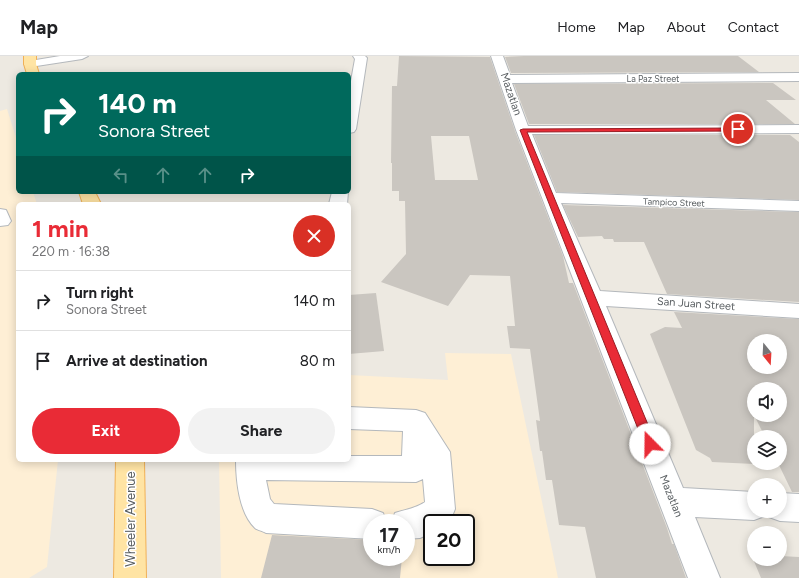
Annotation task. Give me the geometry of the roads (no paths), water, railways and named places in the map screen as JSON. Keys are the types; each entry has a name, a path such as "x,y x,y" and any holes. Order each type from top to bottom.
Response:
{"main road":[{"name":"Wheeler Avenue","path":"130,462 130,578"}],"street":[{"path":"31,65 82,56"},
{"path":"351,113 361,58 358,56"},
{"name":"Mazatlan","path":"497,56 523,130 704,578"},
{"name":"La Paz Street","path":"506,79 799,77"},
{"path":"523,130 799,129"},
{"name":"Tampico Street","path":"550,198 799,206"},
{"name":"San Juan Street","path":"592,298 799,311"},
{"path":"351,418 416,421"},
{"path":"363,523 266,518 256,505 250,464 416,469 416,421"},
{"path":"415,523 420,523 440,509 436,452 416,421"},
{"path":"673,502 747,506"},
{"path":"787,507 799,508"}]}
